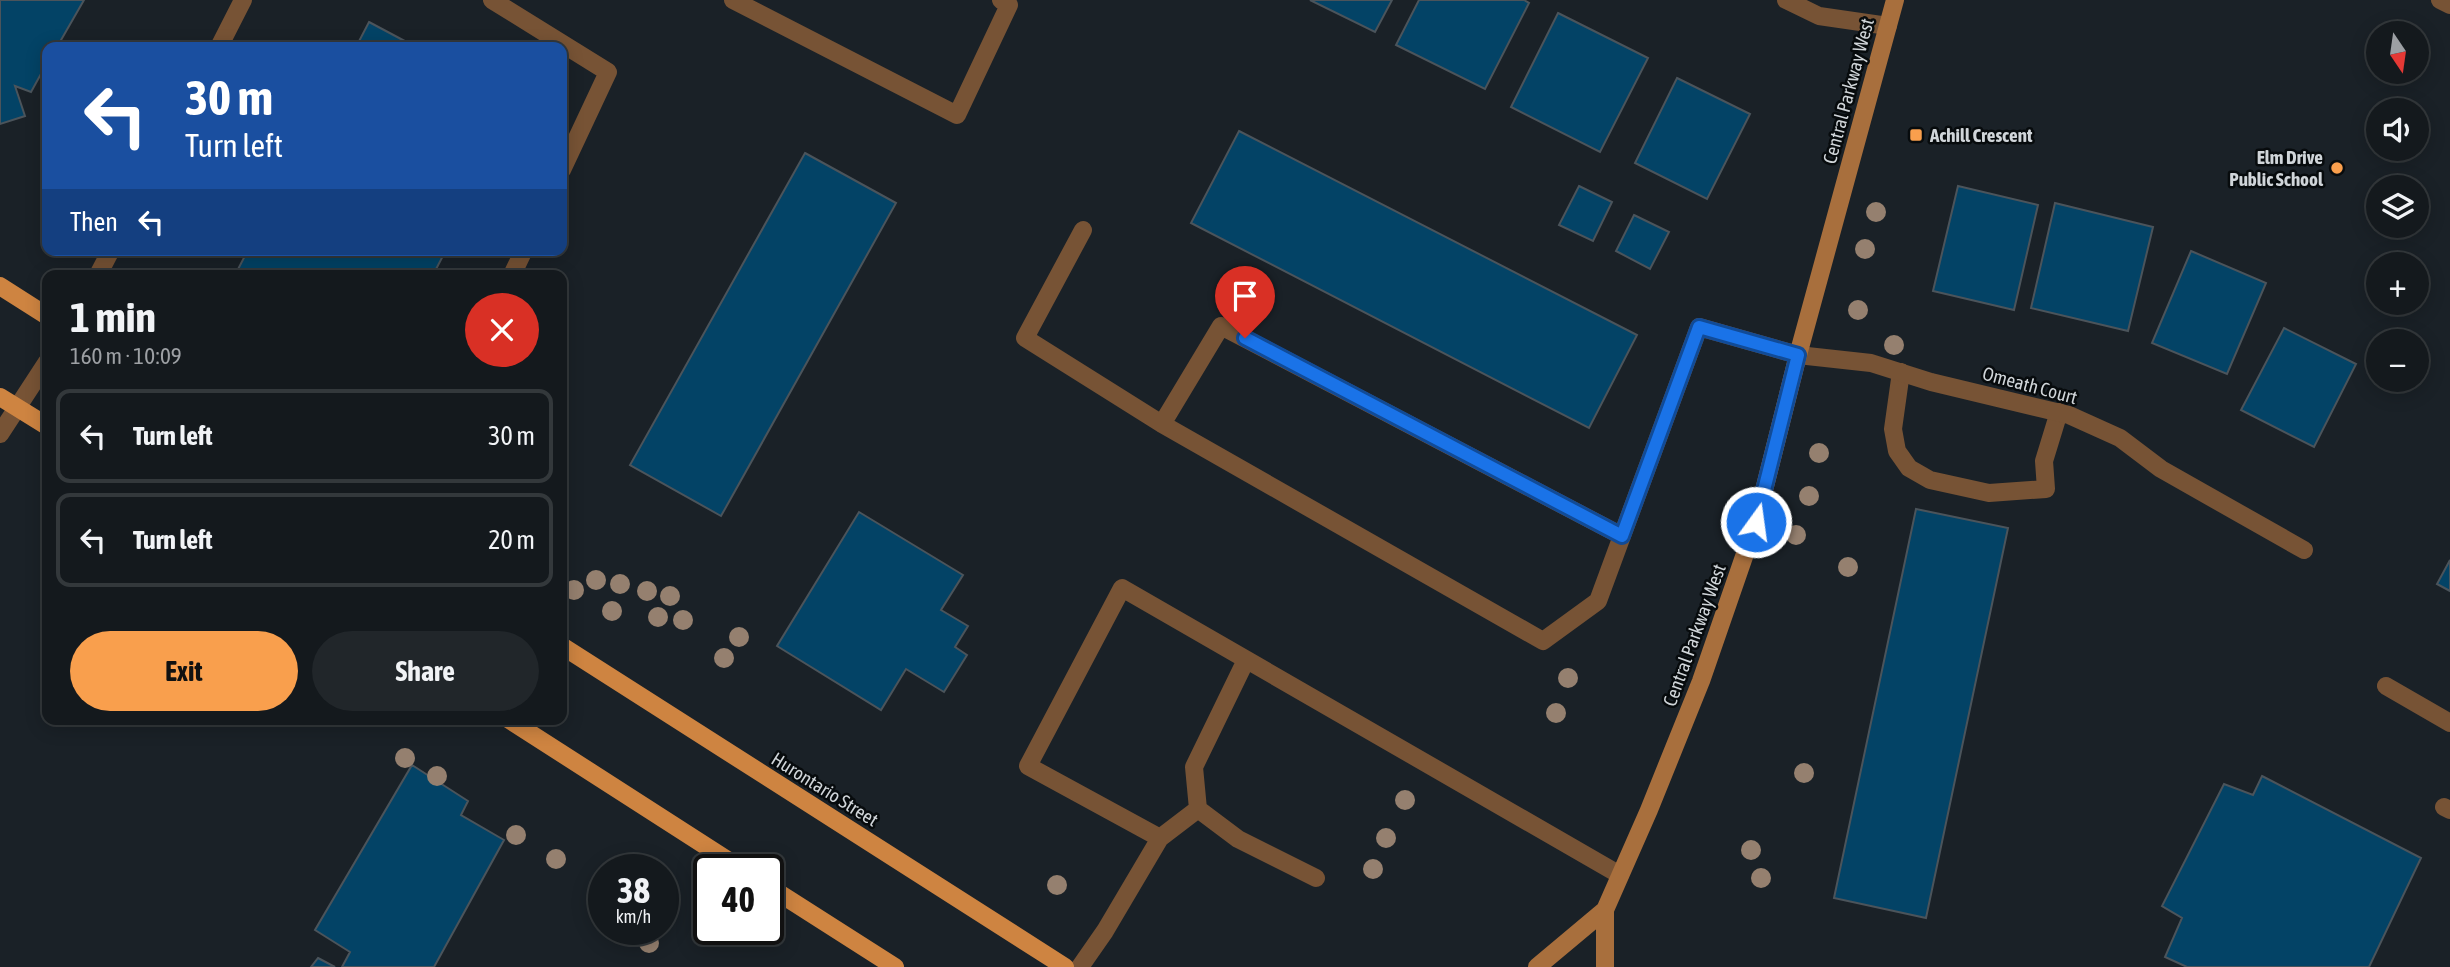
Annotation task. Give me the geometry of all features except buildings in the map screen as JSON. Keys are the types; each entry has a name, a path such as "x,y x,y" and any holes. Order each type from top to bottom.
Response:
{"main road":[{"path":"0,286 42,313"},
{"path":"0,397 42,423"},
{"name":"Hurontario Street","path":"567,649 1065,967"},
{"path":"517,725 718,854"},
{"path":"784,896 895,967"}],"street":[{"path":"222,42 243,0"},
{"path":"492,0 560,42"},
{"path":"733,0 957,115 1009,5 1001,0"},
{"path":"1786,0 1819,16 1888,26"},
{"name":"Central Parkway West","path":"1605,967 1605,910 1701,681 1751,536 1895,0"},
{"path":"2441,0 2450,5"},
{"path":"567,47 608,72 567,159"},
{"path":"1083,230 1025,338 1162,424 1543,641 1598,601 1622,536 1221,326 1162,424"},
{"name":"Omeath Court","path":"1622,536 1699,327 1798,355 1871,363 1931,382 2059,412 2120,438 2161,469 2304,550"},
{"path":"0,434 42,370"},
{"path":"1901,372 1893,429 1897,451 1909,468 1930,480 1989,493 2046,489 2044,461 2059,412"},
{"path":"1160,838 1028,766 1122,588 1620,875"},
{"path":"1246,660 1194,767 1198,809 1238,839 1316,878"},
{"path":"2386,686 2450,723"},
{"path":"1080,967 1105,931 1160,838 1198,809"},
{"name":"Central Parkway West","path":"1537,967 1605,910"}],"place":[{"name":"Achill Crescent","path":"1916,135"},
{"name":"Elm Drive Public School","path":"2337,168"}],"route":[{"path":"1245,338 1622,536 1699,327 1798,355 1756,522"}]}
